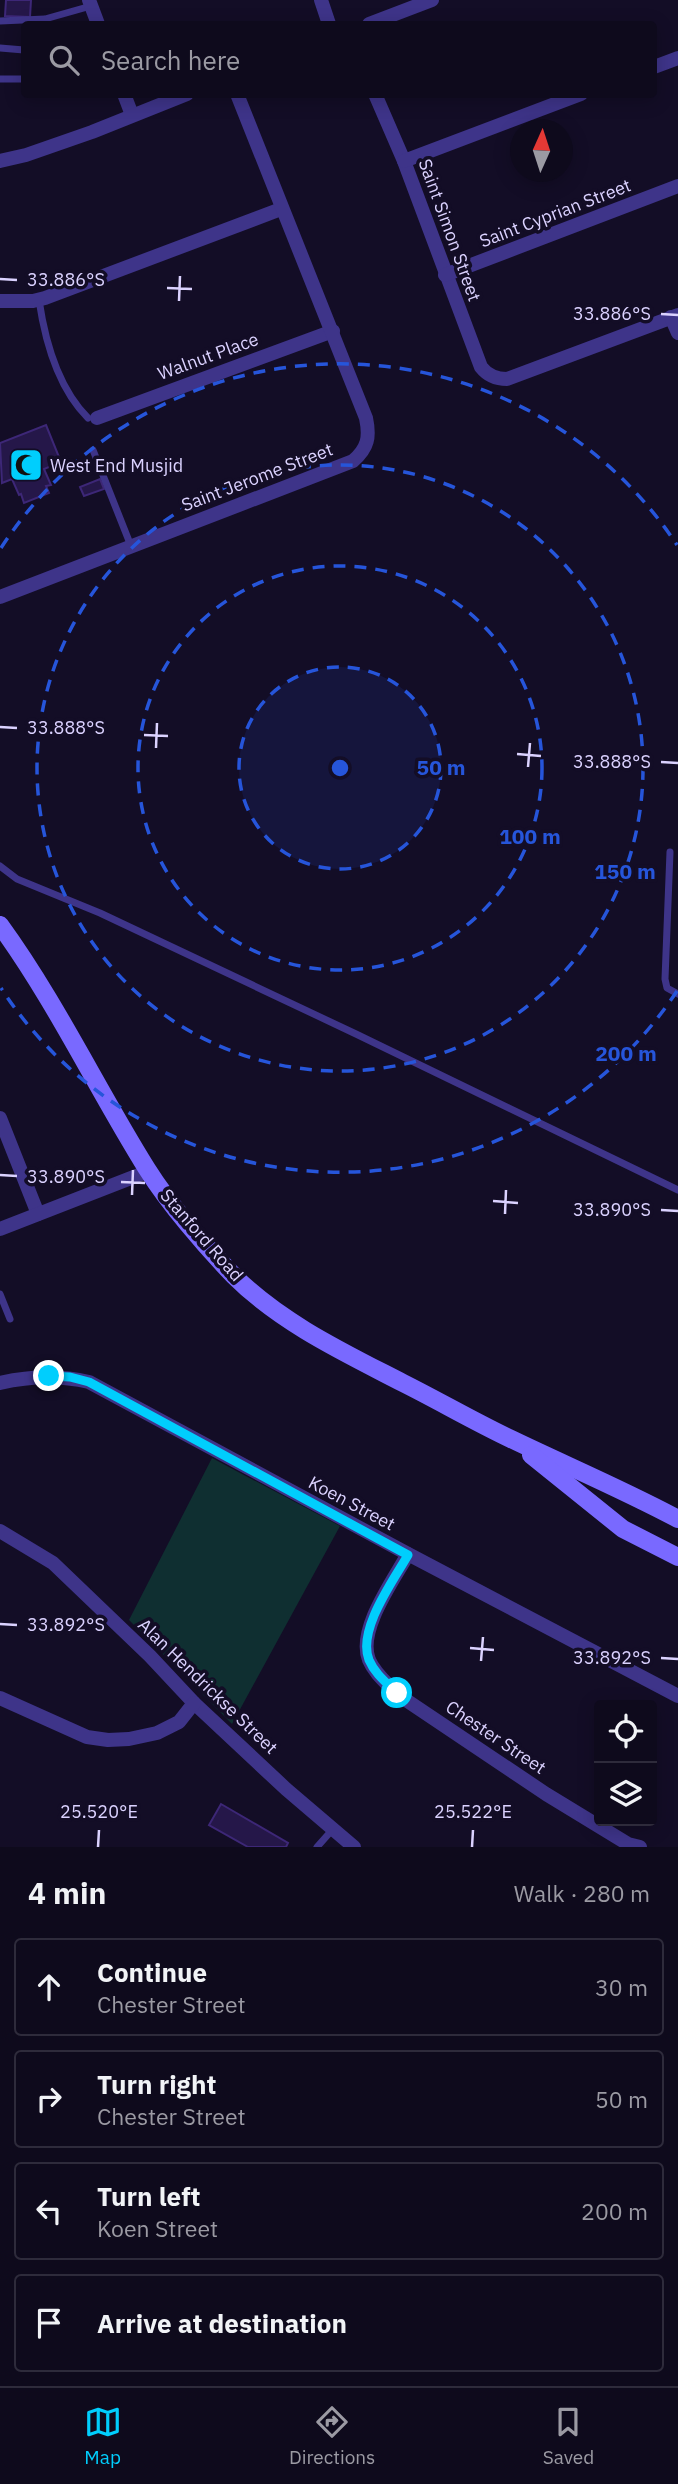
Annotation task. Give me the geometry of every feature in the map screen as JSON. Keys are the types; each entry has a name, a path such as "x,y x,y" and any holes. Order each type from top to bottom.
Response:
{"main road":[{"name":"Stanford Road","path":"0,925 44,990 149,1171 192,1228 235,1276 272,1307 312,1334 363,1362 509,1438 678,1519"},
{"name":"Stanford Road","path":"509,1438 623,1530 678,1557"}],"street":[{"path":"321,0 328,21"},
{"path":"377,21 432,0"},
{"path":"90,3 97,21"},
{"path":"657,66 678,58"},
{"path":"126,98 132,115"},
{"path":"0,161 26,155 177,98"},
{"name":"Saint Jerome Street","path":"0,597 353,461 367,444 369,433 366,418 239,98"},
{"name":"Saint Simon Street","path":"377,98 404,161 481,367 491,376 507,379 674,316"},
{"path":"404,161 570,98"},
{"name":"Saint Cyprian Street","path":"446,275 678,186"},
{"path":"0,301 39,300 282,209"},
{"path":"674,316 678,333"},
{"name":"Walnut Place","path":"93,418 333,331"},
{"path":"0,1118 38,1214"},
{"path":"0,1229 149,1171"},
{"name":"Koen Street","path":"0,1383 49,1376 70,1377 89,1382 408,1555 678,1696"},
{"name":"Alan Hendrickse Street","path":"0,1531 53,1563 286,1790 354,1847"},
{"name":"Chester Street","path":"408,1555 370,1625 366,1640 368,1657 379,1676 397,1693 545,1794 628,1843 640,1847"},
{"path":"0,1698 87,1737 108,1740 157,1733 179,1722 194,1703"}],"lane":[{"path":"0,21 45,19 90,3"},
{"path":"0,48 21,50"},
{"path":"0,79 21,79"},
{"path":"39,300 44,329 58,372 73,400 93,418"},
{"path":"93,450 131,546"},
{"path":"670,852 665,979 667,988 678,994"},
{"path":"0,866 17,879 100,913 678,1190"},
{"path":"0,1294 10,1319"},
{"path":"317,1847 333,1829"}],"green space":[{"path":"212,1458 340,1526 232,1724 129,1620"}],"building":[{"path":"6,0 31,0 30,17 5,16"},
{"name":"West End Musjid","path":"46,425 61,462 44,469 51,485 46,486 49,493 24,503 12,479 2,483 0,443"},
{"path":"100,479 104,489 84,496 80,487"},
{"path":"221,1804 288,1843 286,1847 248,1847 209,1825"}],"place":[{"name":"West End Musjid","path":"26,465"}],"route":[{"path":"49,1376 70,1377 89,1382 408,1555 370,1625 366,1640 368,1657 373,1667 397,1693"}]}
